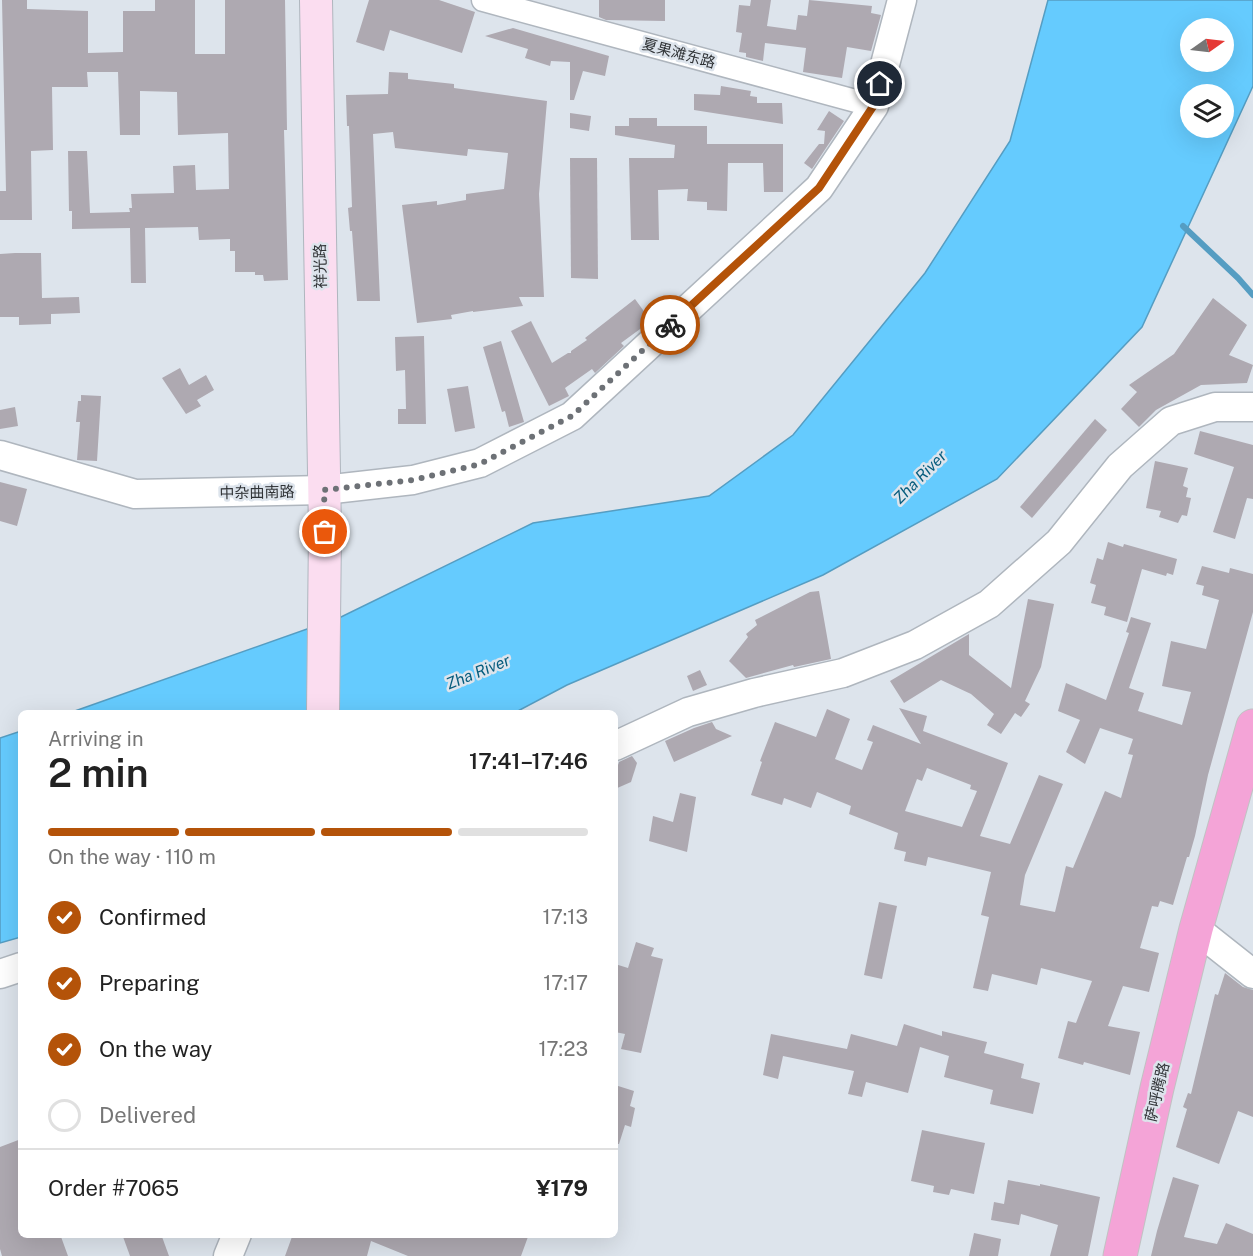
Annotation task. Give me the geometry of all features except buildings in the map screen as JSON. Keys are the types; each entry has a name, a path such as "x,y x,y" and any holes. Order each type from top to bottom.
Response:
{"highway":[{"name":"萨呼腾路","path":"1120,1256 1157,1088 1196,929 1253,726"}],"main road":[{"name":"祥光路","path":"316,0 325,532 323,710"}],"street":[{"name":"中杂曲南路","path":"0,455 135,494 324,490 413,480 480,464 572,416 819,188 874,105 902,0"},
{"name":"夏果滩东路","path":"491,1 874,105"},
{"path":"618,745 688,712 754,693 843,674 915,645 989,604 1059,542 1120,466 1171,421 1215,407 1253,407"},
{"path":"1196,929 1253,974"},
{"path":"0,974 18,968"},
{"path":"228,1256 235,1238"}],"water":[{"name":"Zha River","path":"1048,0 1253,0 1253,86 1234,127 1234,84 1180,84 1180,138 1229,138 1142,327 997,479 823,575 567,685 520,710 78,710 341,617 533,523 709,496 793,435 925,273 1010,141"},
{"path":"18,732 18,938 0,943 0,738"}],"waterway":[{"path":"1183,226 1253,295"}],"way so far":[{"path":"325,532 324,490 413,480 480,464 572,416 670,325"}],"route":[{"path":"670,325 819,188 874,105 880,84"}]}
